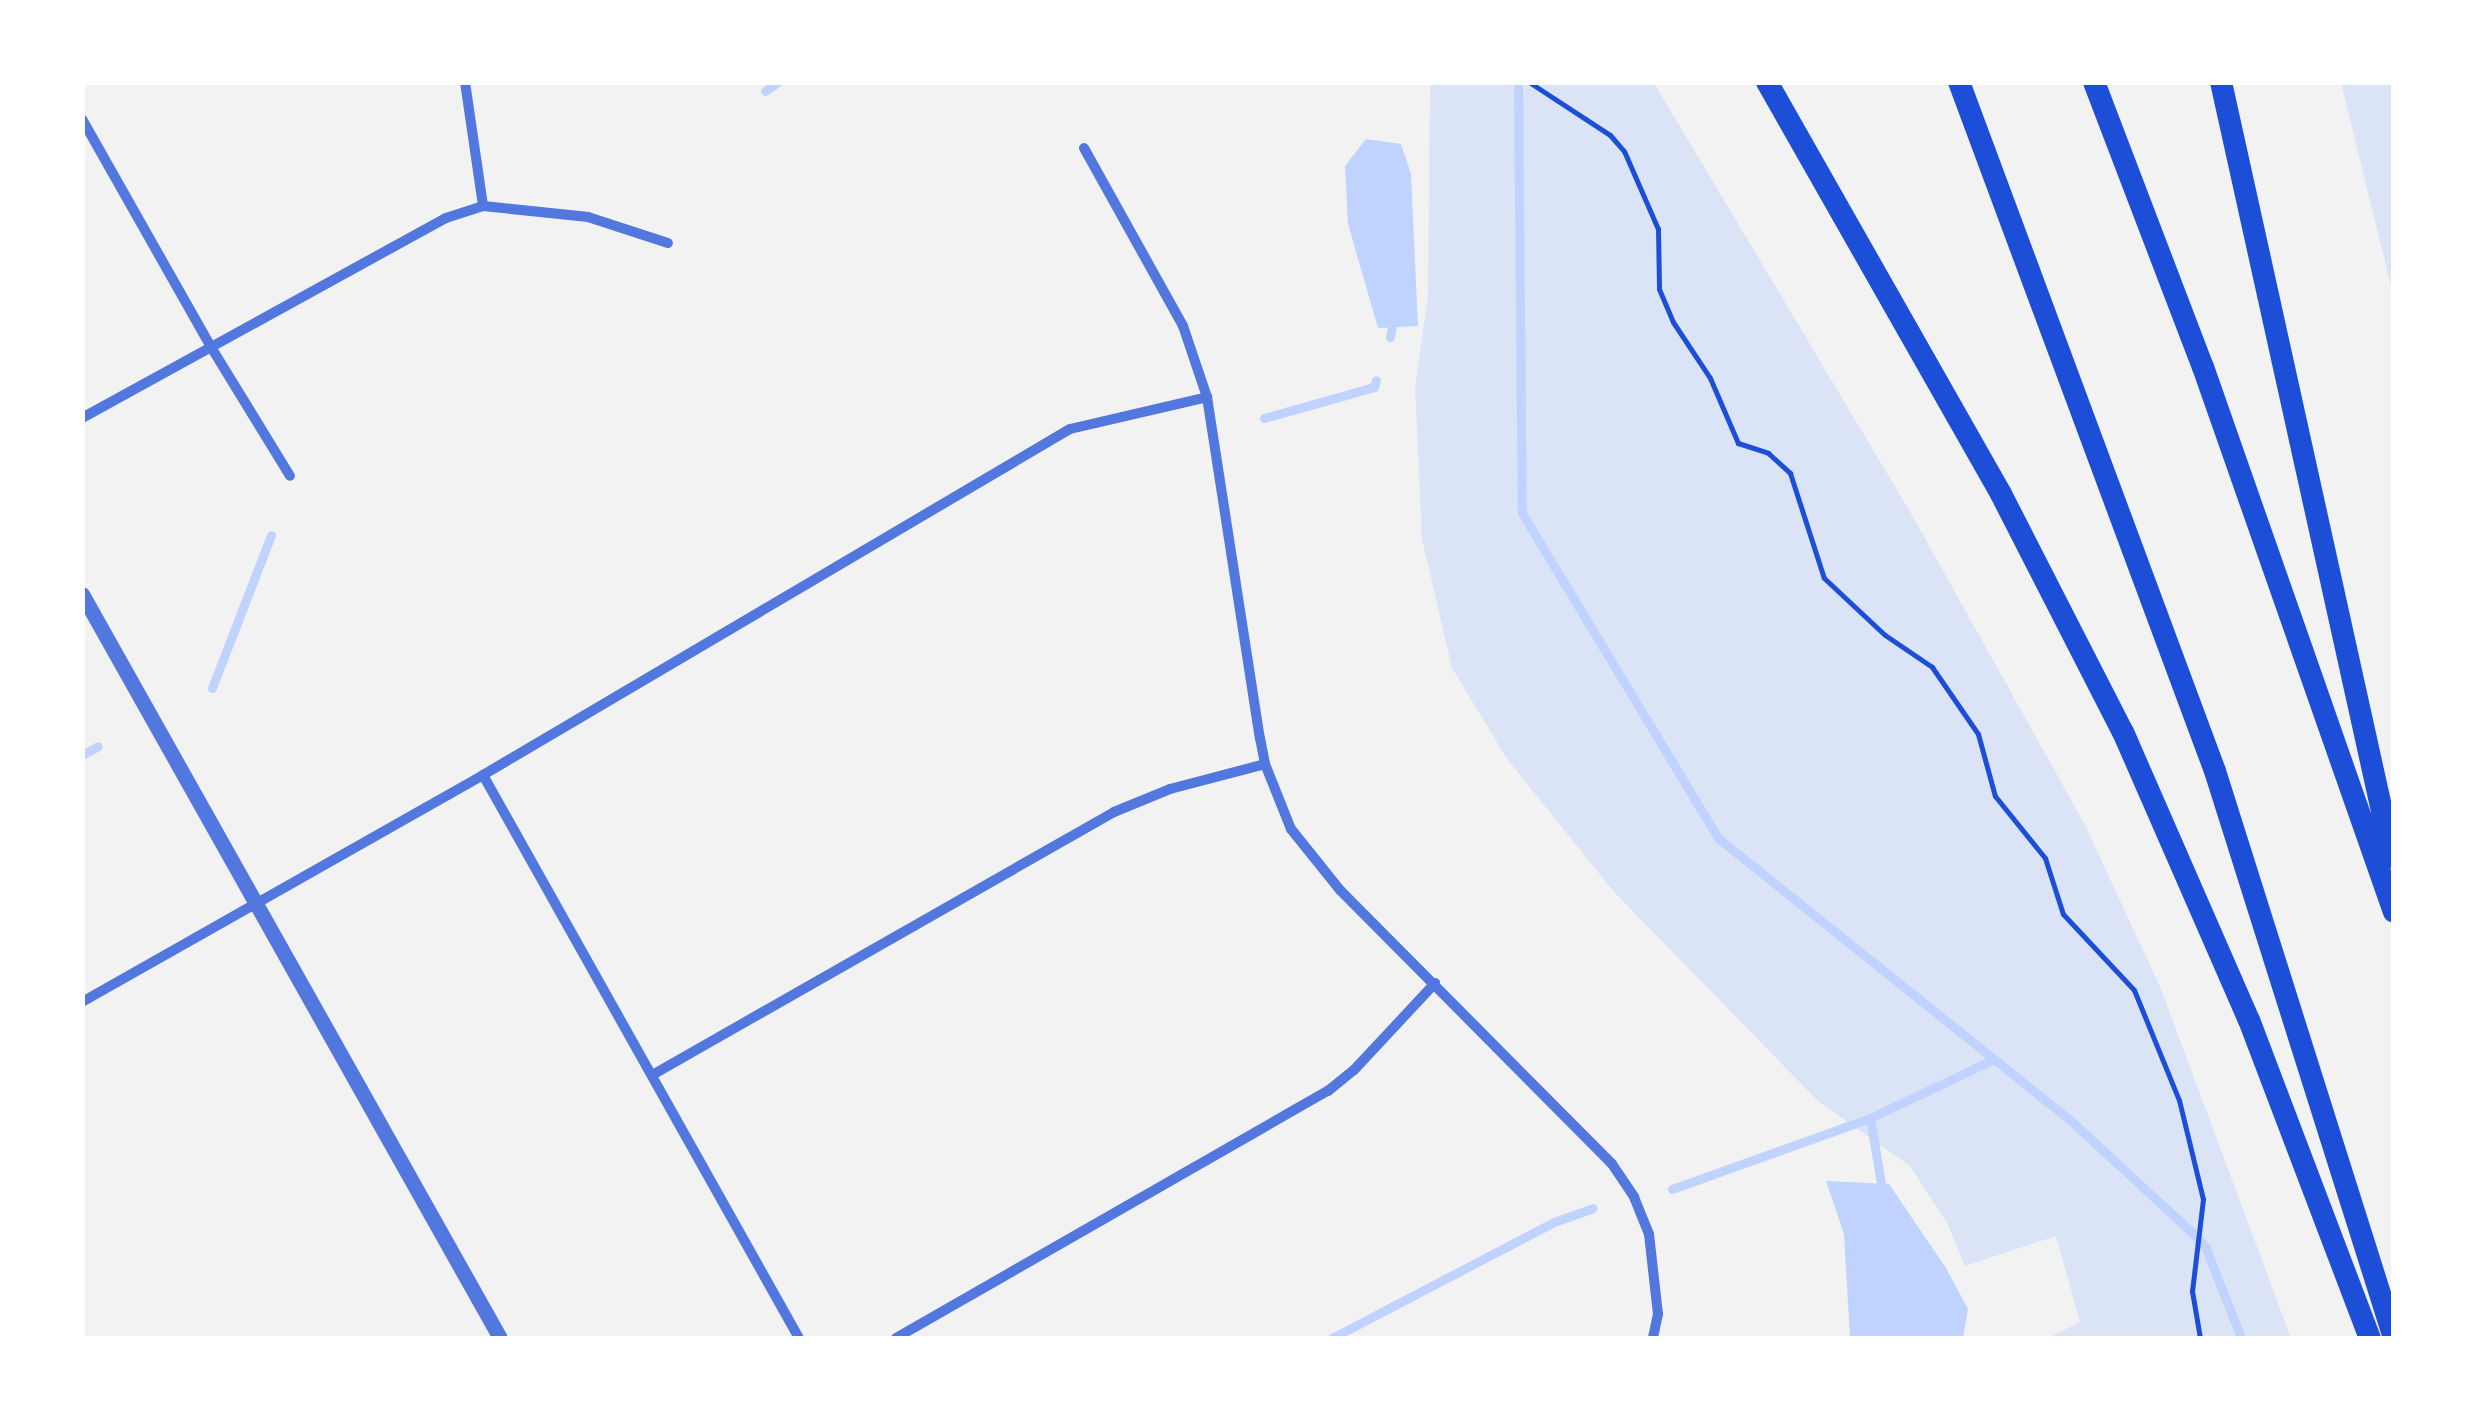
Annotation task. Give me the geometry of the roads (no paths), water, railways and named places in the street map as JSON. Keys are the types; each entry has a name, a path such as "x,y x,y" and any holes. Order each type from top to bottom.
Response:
{"highway":[{"path":"1767,82 2001,494 2123,732 2249,1020 2370,1338"},
{"path":"1959,82 2215,771 2369,1248 2394,1338"},
{"path":"2094,82 2223,424 2394,912"},
{"path":"2221,82 2382,812 2384,882"}],"street":[{"path":"465,82 483,206"},
{"path":"82,119 211,347 290,476"},
{"path":"1084,148 1183,326 1208,396 1265,764 1291,828 1311,856 1612,1164 1634,1196 1650,1234 1658,1314 1653,1338"},
{"path":"82,418 446,218 483,206 588,217 668,243"},
{"path":"82,1002 483,775 1070,430 1208,396"},
{"path":"82,594 500,1338"},
{"path":"654,1074 1114,812 1170,789 1265,764"},
{"path":"483,775 799,1338"},
{"path":"896,1338 1328,1091 1354,1070 1434,983"}],"water":[{"path":"1366,139 1401,144 1411,174 1418,326 1378,328 1348,224 1345,166"},
{"path":"1826,1181 1889,1184 1946,1268 1968,1309 1963,1338 1850,1338 1844,1234"}],"waterway":[{"path":"765,91 778,82"},
{"path":"1518,82 1522,513 1718,838 2069,1119 2198,1238 2205,1246 2241,1338"},
{"path":"1390,337 1392,327"},
{"path":"1264,418 1374,387 1376,380"},
{"path":"212,688 271,535"},
{"path":"82,755 98,746"},
{"path":"1672,1189 1870,1118 1994,1059"},
{"path":"1870,1118 1881,1183"},
{"path":"1332,1338 1554,1222 1593,1208"}]}
